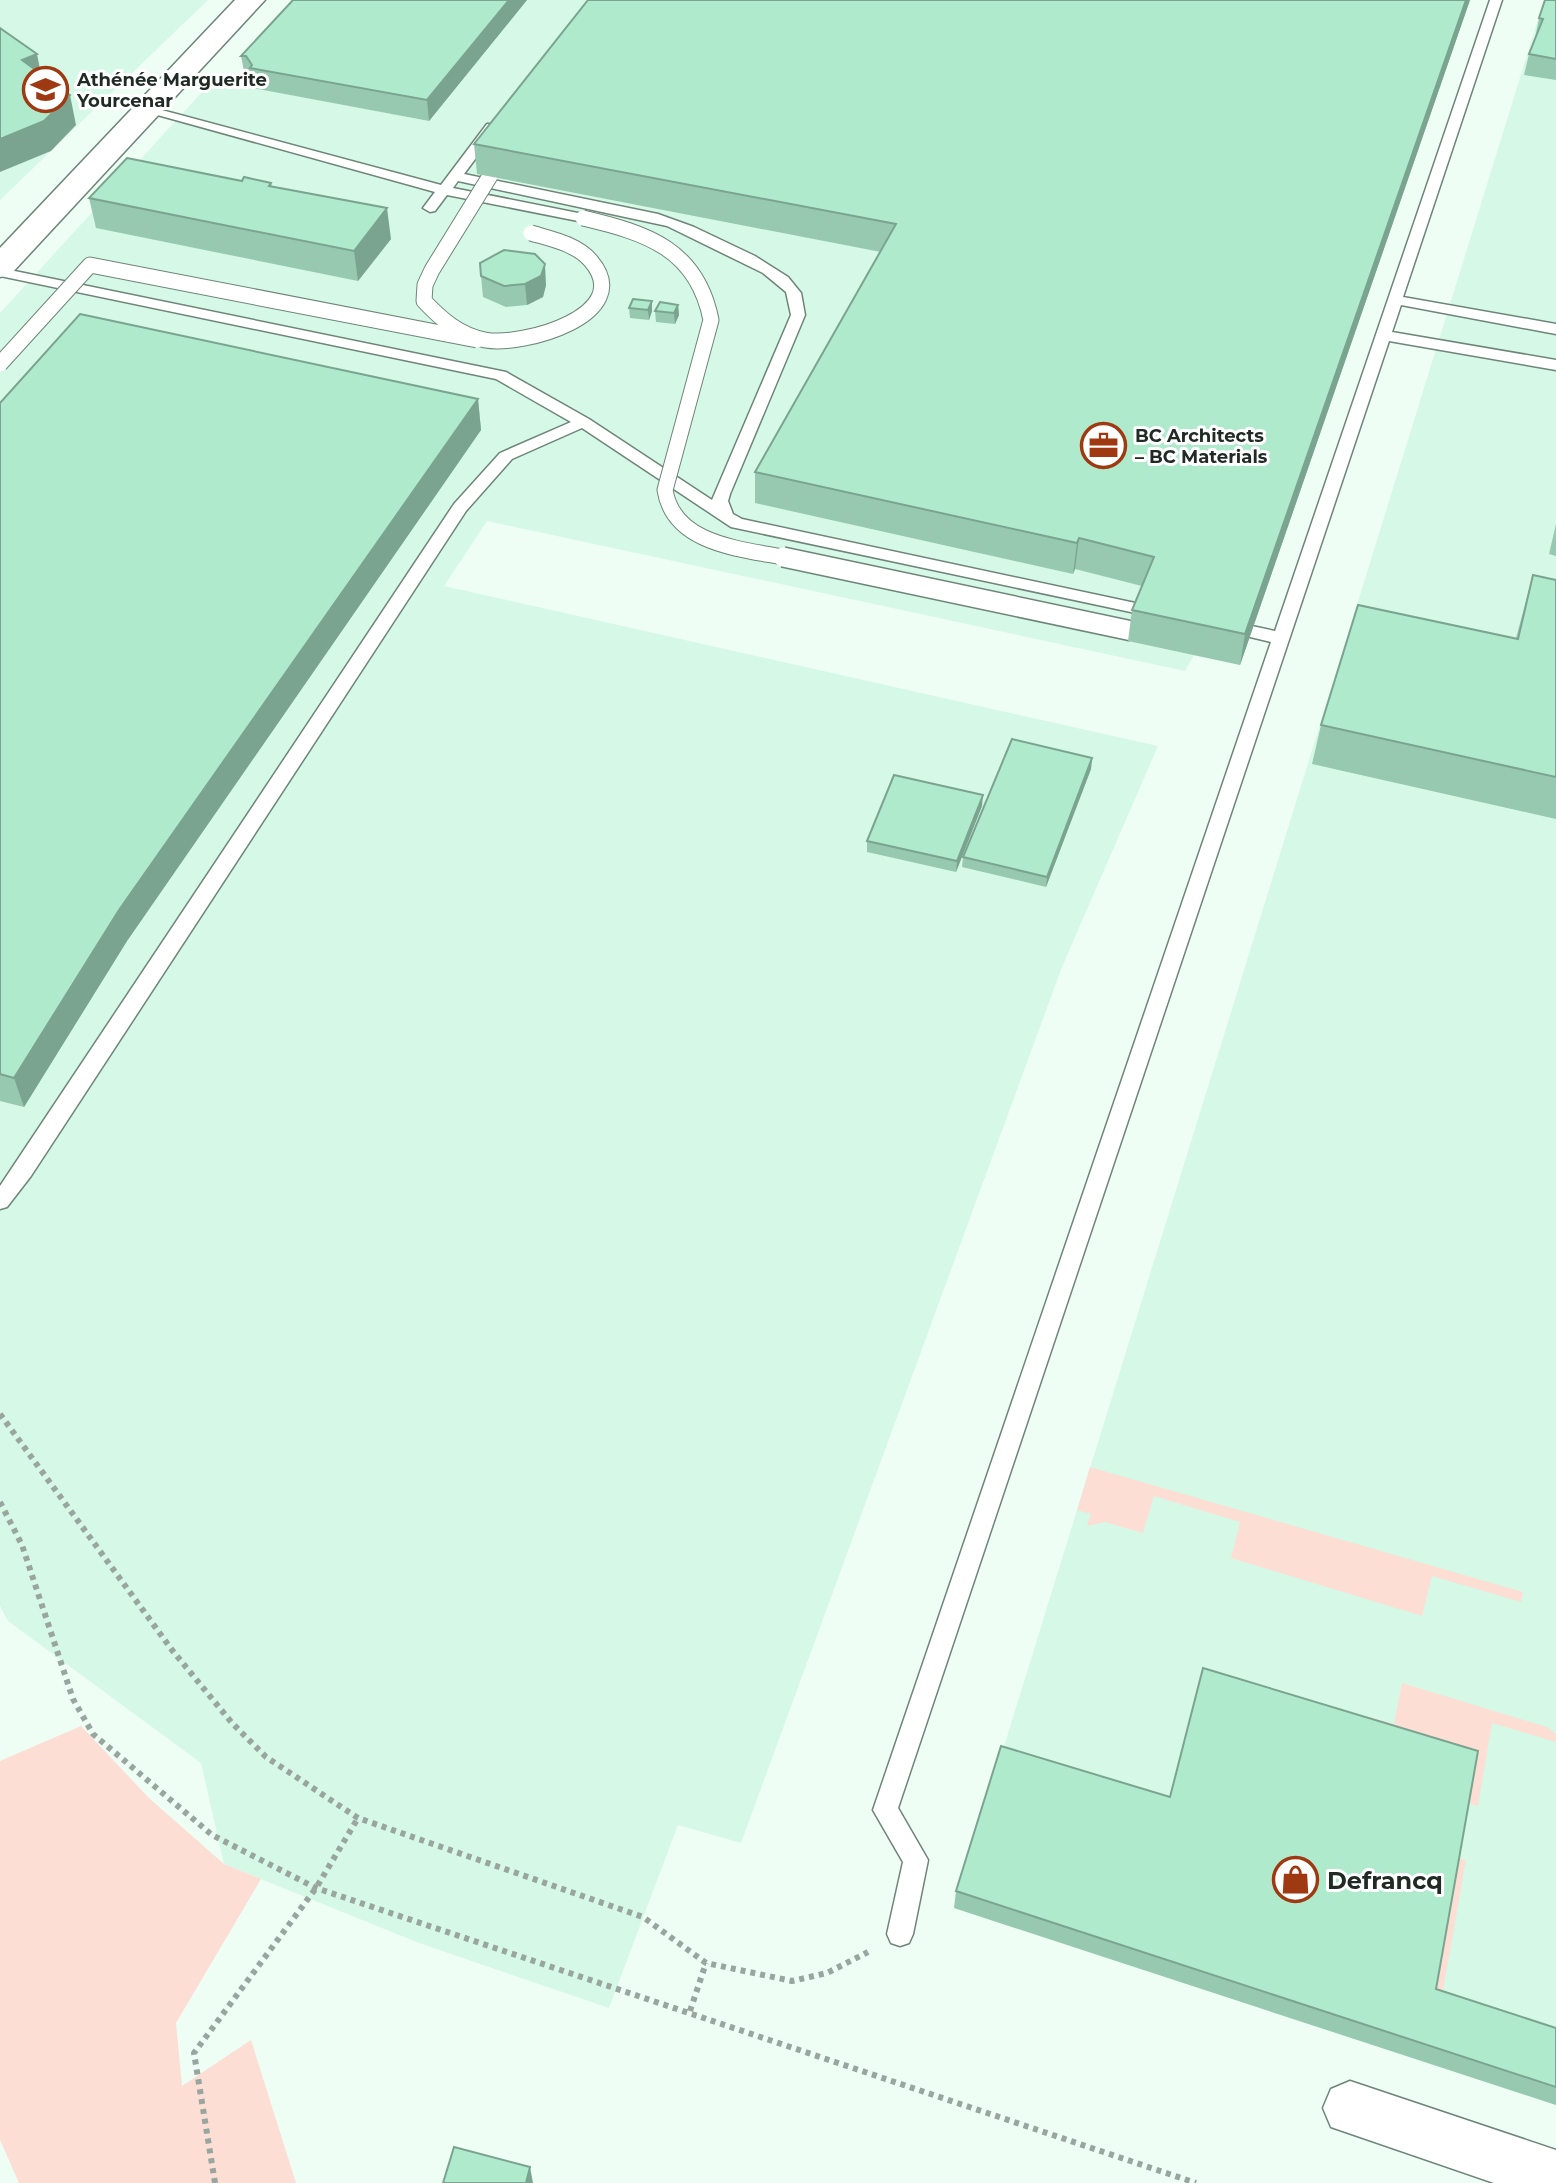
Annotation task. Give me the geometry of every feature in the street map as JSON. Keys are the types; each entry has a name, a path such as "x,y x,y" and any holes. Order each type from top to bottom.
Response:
{"street":[{"path":"3,261 251,0"},
{"path":"1350,2108 1556,2177"}],"lane":[{"path":"900,1934 916,1860 885,1810 1496,0"},
{"path":"148,108 444,190 626,228 678,255 702,283 709,301 711,320 665,490 666,502 683,525 714,542 1138,632"},
{"path":"430,208 502,113"},
{"path":"477,340 448,328 434,314 424,301 425,285 495,170"},
{"path":"454,176 658,218 683,227 763,268 792,291 798,315 722,494 720,501 726,517"},
{"path":"0,364 90,265 477,340 548,335 565,329 596,304 602,284 594,263 570,246 531,233"},
{"path":"3,261 501,375 583,422 737,523 1140,609"},
{"path":"1395,300 1556,329"},
{"path":"1383,335 1556,365"},
{"path":"0,1201 33,1157 460,508 506,456 583,422"},
{"path":"1252,632 1281,638"}],"path":[{"path":"0,1414 172,1650 232,1723 266,1757 358,1818 643,1917 706,1963 792,1981 827,1973 900,1934"},
{"path":"0,1502 22,1545 73,1699 93,1734 212,1835 316,1888 1196,2183"},
{"path":"215,2183 200,2111 194,2053 316,1888 358,1818"},
{"path":"690,2011 706,1963"}],"shaded area":[{"name":"Athénée Marguerite Yourcenar","path":"0,0 208,0 0,200"},
{"path":"527,0 1468,0 1240,665 1194,655 1185,671 487,521 444,586 1158,746 1062,967 741,1843 678,1825 609,2008 419,1943 224,1864 201,1763 8,1621 0,1606 0,313 213,80 429,121"},
{"path":"1544,0 1556,0 1556,2105 954,1908"},
{"path":"1090,1467 1523,1592 1521,1602 1432,1576 1422,1616 1231,1558 1240,1522 1154,1496 1143,1533 1105,1522 1087,1526 1091,1514 1077,1510"},
{"path":"1402,1683 1547,1727 1556,1734 1556,1742 1492,1723 1478,1806 1464,1802 1361,1736 1366,1716 1394,1724"},
{"path":"81,1726 149,1798 224,1864 261,1879 176,2023 182,2086 251,2040 296,2183 19,2183 0,2140 0,1761"},
{"path":"1454,1857 1466,1860 1442,1996 1428,2005"}],"building":[{"path":"293,0 509,0 427,100 250,68 252,65 246,56 241,56"},
{"path":"588,0 1466,0 1245,634 1132,610 1154,557 1079,538 1077,543 755,472 896,224 474,144"},
{"path":"1545,0 1556,0 1556,59 1529,54 1543,19 1539,18"},
{"path":"0,28 37,54 22,60 70,95 44,121 0,139"},
{"path":"127,158 242,181 244,177 271,183 269,186 387,208 354,251 89,198"},
{"path":"504,250 535,254 545,264 541,276 525,284 504,286 481,276 480,263"},
{"path":"633,299 652,301 648,310 629,308"},
{"path":"660,302 678,305 674,313 655,311"},
{"path":"80,314 478,399 119,910 14,1078 0,1074 0,403"},
{"path":"1533,575 1556,580 1556,777 1321,725 1358,605 1518,639"},
{"path":"1012,739 1092,758 1047,877 963,857"},
{"path":"894,775 983,795 957,861 867,841"},
{"path":"1203,1668 1478,1751 1436,1989 1556,2028 1556,2087 956,1891 1001,1746 1170,1797"},
{"path":"454,2147 530,2167 526,2183 443,2183"}],"place":[{"name":"Athénée Marguerite Yourcenar","path":"46,90"},
{"name":"BC Architects – BC Materials","path":"1104,446"},
{"name":"Defrancq","path":"1296,1880"}]}
